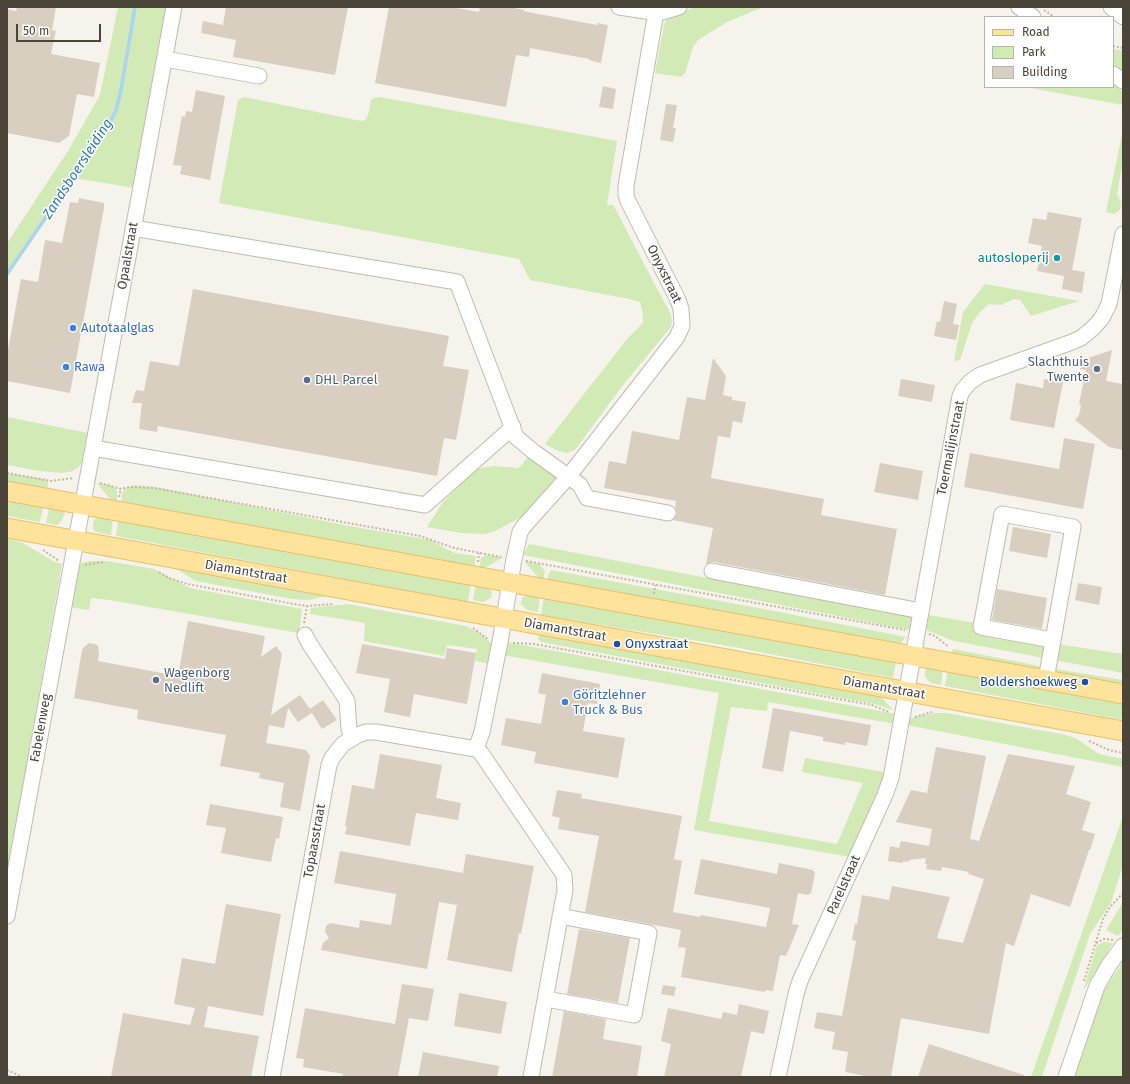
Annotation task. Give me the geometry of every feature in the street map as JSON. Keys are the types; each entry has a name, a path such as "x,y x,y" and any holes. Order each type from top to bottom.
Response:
{"main road":[{"path":"7,490 49,490 83,504 510,582 913,655 949,654 1046,680 1123,694"},
{"name":"Diamantstraat","path":"7,528 1123,731"}],"street":[{"name":"Opaalstraat","path":"76,541 174,7"},
{"path":"619,7 656,12 666,12 679,7"},
{"path":"1019,7 1032,16"},
{"path":"1111,7 1123,17"},
{"name":"Onyxstraat","path":"504,618 518,540 524,526 568,477 677,338 682,326 681,309 678,300 626,195 626,186 656,12"},
{"path":"165,59 259,76"},
{"path":"1114,75 1123,82"},
{"path":"133,228 457,282 516,437 580,485 587,498 668,513"},
{"name":"Toermalijnstraat","path":"907,692 960,396 970,382 980,374 1072,342 1081,338 1093,328 1102,318 1110,304 1123,234"},
{"path":"93,448 425,506 513,427"},
{"path":"1046,680 1073,527 1002,514 981,627 1052,640"},
{"name":"Fabelenweg","path":"7,916 76,541"},
{"path":"712,571 921,611"},
{"path":"504,618 482,732 476,749 481,753 564,875 565,890 531,1077"},
{"path":"305,635 344,696 346,701 349,729 352,738"},
{"name":"Parelstraat","path":"778,1077 800,981 885,795 895,760 907,692"},
{"name":"Topaasstraat","path":"272,1077 329,765 332,758 343,744 366,732 376,732 476,749"},
{"path":"546,999 634,1015 648,941 649,933 560,916"},
{"path":"1066,1077 1097,986 1109,966 1119,944"}],"path":[{"path":"1040,7 1053,16"},
{"path":"7,473 49,490 74,478 121,489 130,487 154,488 420,536 454,548 935,636 949,654"},
{"path":"72,564 83,565 108,561"},
{"path":"156,571 169,578 187,584 306,606 303,627 305,635"},
{"path":"500,642 534,644 872,705 888,712 903,715"},
{"path":"1119,944 1104,939 1095,943 1105,914 1123,893"},
{"path":"7,1070 23,1077"}],"green space":[{"path":"118,7 167,7 135,188 74,178 7,274 7,243 68,151 100,95"},
{"path":"694,7 763,7 727,22 698,40 693,47 685,73 681,77 655,73 666,20"},
{"path":"1114,49 1123,51 1123,73 1114,67"},
{"path":"1114,84 1123,92 1123,105 1030,88 1114,88"},
{"path":"244,97 361,121 365,120 368,115 373,98 380,97 617,141 607,205 613,205 616,210 670,312 672,320 671,327 623,385 575,450 567,453 558,451 545,444 627,339 643,323 640,302 530,280 519,259 219,203 238,100"},
{"path":"1123,129 1123,161 1117,194 1121,202 1120,210 1114,214 1106,212"},
{"path":"985,284 1079,301 1031,316 1020,300 1014,299 1001,305 989,304 980,312 972,323 960,360 954,361 963,312"},
{"path":"7,417 88,433 81,465 73,471 63,473 39,471 7,465"},
{"path":"528,457 555,474 555,482 527,514 493,532 484,534 461,533 427,527 443,502 476,469 494,466 519,468"},
{"path":"7,473 46,479 48,482 48,489 7,482"},
{"path":"97,483 113,486 117,491 117,502 114,504"},
{"path":"134,485 156,487 349,526 431,540 455,553 476,556 474,570 121,505 122,493 125,489"},
{"path":"7,496 44,503 40,522 7,516"},
{"path":"50,504 63,509 65,514 60,523 56,525 46,523"},
{"path":"102,514 113,516 111,535 99,533 93,530 93,522"},
{"path":"119,517 471,583 468,602 116,536"},
{"path":"7,539 21,542 55,562 62,564 7,876"},
{"path":"529,544 912,617 910,630 523,555"},
{"path":"486,555 504,557 479,571 481,558"},
{"path":"155,556 342,593 308,600 292,599 196,581"},
{"path":"90,561 107,561 154,569 190,588 302,609 299,633 109,600 91,598 89,610 68,607 77,564"},
{"path":"524,561 540,564 545,572 542,582"},
{"path":"551,570 906,637 896,648 548,583 548,576"},
{"path":"476,584 486,586 492,592 491,598 483,602 473,600"},
{"path":"530,594 540,596 538,612 527,610 521,604 522,598"},
{"path":"544,597 896,662 893,678 734,647 541,615"},
{"path":"348,604 466,626 482,635 492,644 489,664 475,661 477,649 447,645 444,656 364,641 365,623 310,614 311,608"},
{"path":"929,615 975,623 977,632 1123,654 1123,673 954,641 926,630"},
{"path":"540,629 875,690 893,710 874,704 541,642 538,639"},
{"path":"506,642 897,714 896,724 768,702 767,711 731,707 709,821 837,844 863,783 802,772 805,758 884,772 879,791 851,857 694,830 719,693 502,655"},
{"path":"953,649 1055,669 1123,680 1123,684 1085,677 1084,682 952,654"},
{"path":"929,667 943,668 941,685 931,683 925,677 925,670"},
{"path":"948,669 1123,701 1123,720 945,686"},
{"path":"935,713 946,713 1066,735 1077,739 1099,754 1123,759 1123,767 907,725 908,720 915,717"},
{"path":"1123,816 1123,865 1111,903 1090,934 1042,1077 1031,1077"},
{"path":"1123,902 1123,930 1118,936 1106,930"},
{"path":"1104,942 1113,943 1083,991 1097,945"},
{"path":"1123,961 1123,1077 1071,1077 1091,1012"}],"building":[{"path":"17,7 56,7 52,30 56,31 51,54 100,63 94,97 77,94 69,136 59,143 7,133 7,9 16,11"},
{"path":"226,7 348,7 335,75 233,57 236,40 201,33 203,21 223,25"},
{"path":"389,7 451,7 479,12 480,7 509,7 597,25 597,23 608,25 601,63 589,59 530,48 529,57 516,55 506,107 375,83"},
{"path":"603,86 616,89 613,109 599,107"},
{"path":"196,90 225,96 210,180 180,174 182,166 173,165 182,116 185,117 186,111 192,112"},
{"path":"666,104 677,105 673,128 676,128 673,142 660,140"},
{"path":"79,198 104,203 104,208 70,393 7,381 7,355 21,279 38,282 45,240 62,243 70,202 78,203"},
{"name":"autosloperij","path":"1048,212 1082,218 1072,270 1085,272 1082,293 1062,289 1064,276 1037,271 1042,246 1028,243 1033,218 1046,220"},
{"name":"DHL Parcel","path":"193,289 449,336 443,366 469,370 456,440 444,438 437,476 158,426 157,432 139,429 142,403 132,403 136,390 144,391 150,361 179,366"},
{"path":"944,301 957,304 953,324 959,325 956,340 934,336 937,321 940,322"},
{"path":"1112,350 1106,381 1123,384 1123,450 1109,447 1075,420 1079,415 1081,405 1079,404 1086,370 1080,369 1082,360"},
{"path":"713,358 726,376 723,395 732,397 732,400 746,402 742,423 733,421 730,438 718,436 711,478 824,499 821,515 897,529 885,595 714,562 706,564 713,528 673,520 677,514 675,507 676,501 604,488 609,461 626,464 632,431 679,440 687,397 705,400"},
{"path":"901,379 935,385 932,402 898,396"},
{"path":"1044,379 1063,382 1054,428 1010,420 1016,383 1043,388"},
{"path":"1064,438 1095,444 1083,509 964,487 970,453 1059,469"},
{"path":"880,463 923,471 918,500 874,492"},
{"path":"1013,527 1051,534 1047,558 1009,551"},
{"path":"1078,583 1102,587 1099,605 1075,600"},
{"path":"997,589 1047,598 1042,629 992,620"},
{"path":"188,621 265,636 261,657 276,646 282,654 271,715 300,695 310,709 323,700 337,720 322,729 312,713 298,722 288,708 284,728 269,725 266,743 306,750 310,756 300,811 280,807 284,783 259,778 260,773 220,766 226,735 137,719 138,710 74,698 82,650 89,643 98,646 98,661 178,676"},
{"path":"362,644 445,659 447,648 476,653 467,704 414,694 410,717 384,712 390,679 356,673"},
{"path":"542,673 600,684 597,704 588,703 583,731 625,738 618,778 534,763 536,752 501,745 506,718 541,724 546,695 538,693"},
{"path":"773,708 871,725 867,746 845,742 845,745 823,741 823,737 790,731 783,772 762,768"},
{"path":"936,747 986,756 970,839 979,841 1008,754 1075,766 1066,794 1091,802 1082,830 1095,834 1070,907 1031,894 1014,946 1006,943 989,1034 901,1018 891,1077 870,1077 845,1072 848,1052 832,1049 835,1032 814,1028 817,1012 842,1016 856,941 852,940 855,924 857,924 862,895 889,900 892,886 950,897 937,938 963,943 984,879 968,874 969,872 942,867 941,871 926,869 926,858 909,860 908,862 903,861 903,863 888,861 890,846 899,848 901,841 929,846 932,829 896,822 911,790 927,793"},
{"path":"380,754 442,765 436,798 461,803 458,820 416,813 410,846 345,834 352,785 374,789"},
{"path":"557,790 582,794 581,798 682,816 674,859 682,861 673,912 700,917 701,915 766,927 770,908 694,894 701,859 777,874 779,863 813,870 815,873 811,893 808,895 798,893 792,924 799,925 786,956 780,955 773,991 765,990 765,992 681,977 686,948 678,947 681,930 585,912 599,836 558,829 560,818 552,816"},
{"path":"210,804 283,817 279,839 276,838 271,862 221,853 226,828 206,825"},
{"path":"340,851 463,873 466,854 534,866 512,972 447,960 457,905 439,902 427,969 321,950 323,943 329,938 325,932 326,926 330,923 359,928 360,920 391,925 396,894 334,883"},
{"path":"226,904 281,914 263,1016 208,1006 204,1027 259,1036 251,1077 111,1077 123,1013 190,1025 195,1008 174,1004 182,958 215,964"},
{"path":"579,929 630,938 618,1003 567,994"},
{"path":"402,984 434,989 428,1021 409,1018 398,1077 342,1077 343,1074 303,1067 304,1059 296,1058 305,1008 395,1024"},
{"path":"663,985 676,987 674,996 661,994"},
{"path":"459,993 507,1002 501,1034 454,1026"},
{"path":"739,1004 769,1011 764,1034 751,1031 741,1077 664,1077 671,1044 661,1041 668,1008 721,1019 723,1012 737,1015"},
{"path":"564,1011 606,1019 603,1039 642,1046 637,1077 552,1077"},
{"path":"929,1044 1024,1075 1024,1077 918,1077"},
{"path":"423,1052 499,1066 497,1077 418,1077"}],"waterway":[{"name":"Zandsboersleiding","path":"7,274 108,127 116,110 121,90 135,7"}],"place":[{"name":"autosloperij","path":"1057,258"},
{"name":"Autotaalglas","path":"73,328"},
{"name":"Rawa","path":"66,367"},
{"name":"Slachthuis Twente","path":"1097,369"},
{"name":"DHL Parcel","path":"307,380"},
{"name":"Onyxstraat","path":"617,644"},
{"name":"Wagenborg Nedlift","path":"156,680"},
{"name":"Boldershoekweg","path":"1085,682"},
{"name":"Göritzlehner Truck & Bus","path":"565,702"}]}
